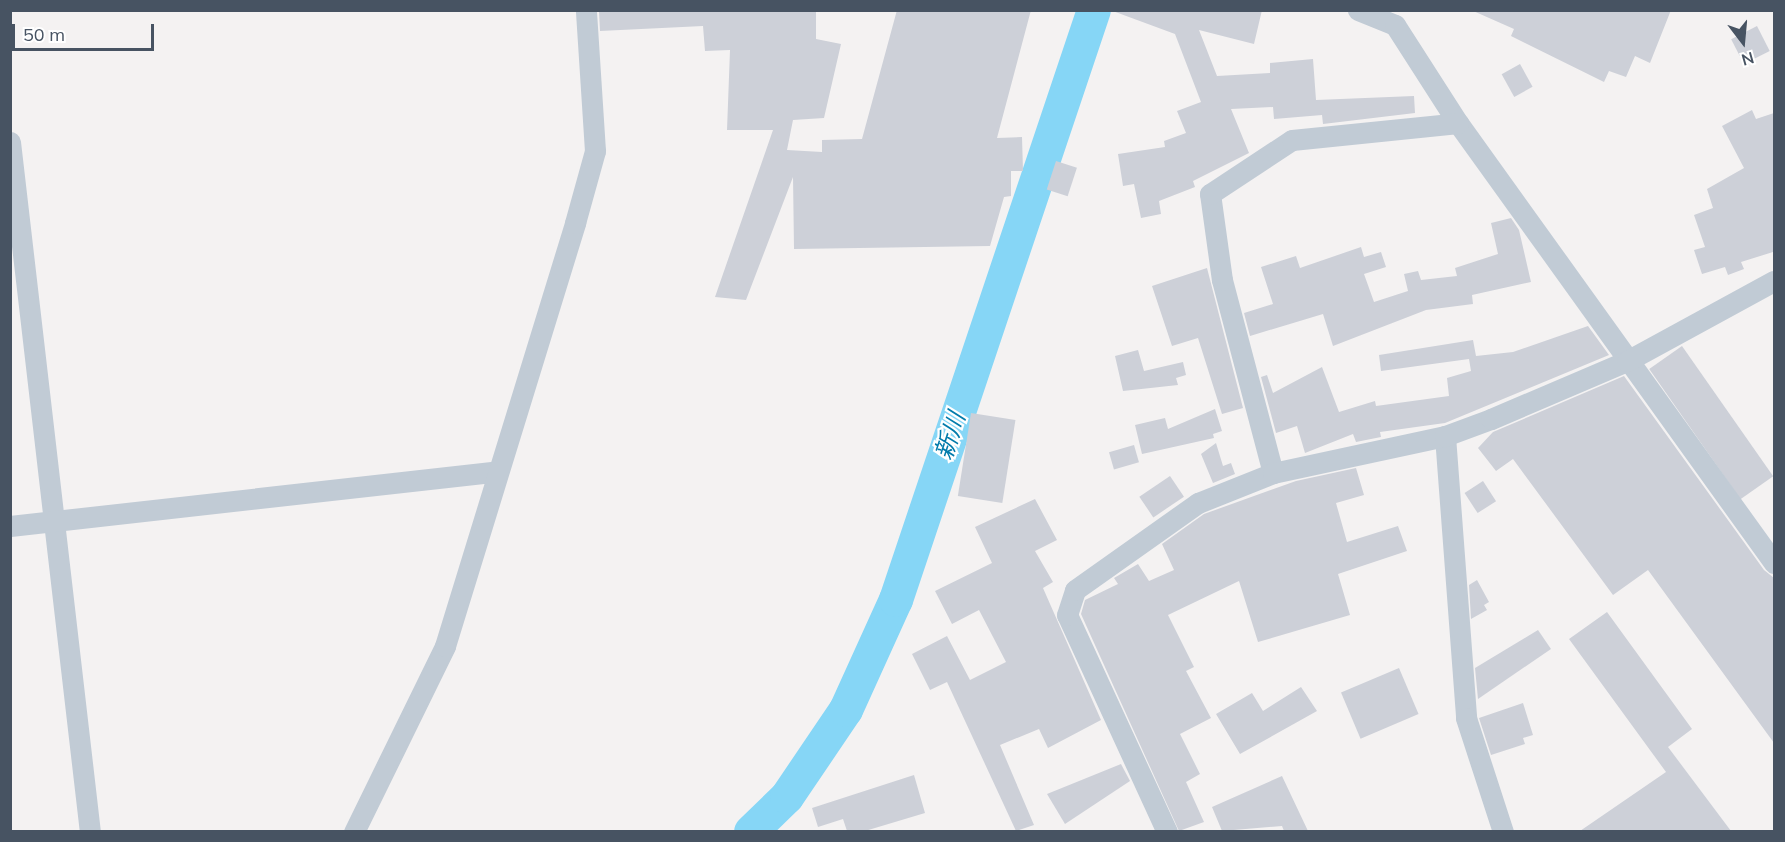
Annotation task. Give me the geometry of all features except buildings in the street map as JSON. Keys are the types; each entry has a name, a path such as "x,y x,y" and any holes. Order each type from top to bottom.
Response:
{"street":[{"path":"354,831 445,646 494,472 595,151 586,10"},
{"path":"1358,10 1400,18 1458,123 1774,563"},
{"path":"1273,473 1222,280 1210,194 1292,140 1458,123"},
{"path":"10,142 90,831"},
{"path":"1167,831 1067,615 1075,590 1198,503 1273,473 1445,436 1627,361 1774,281"},
{"path":"1445,436 1463,694 1503,831"},
{"path":"10,526 494,472"}],"waterway":[{"name":"新川","path":"751,832 787,797 846,710 896,600 1094,10"}]}
